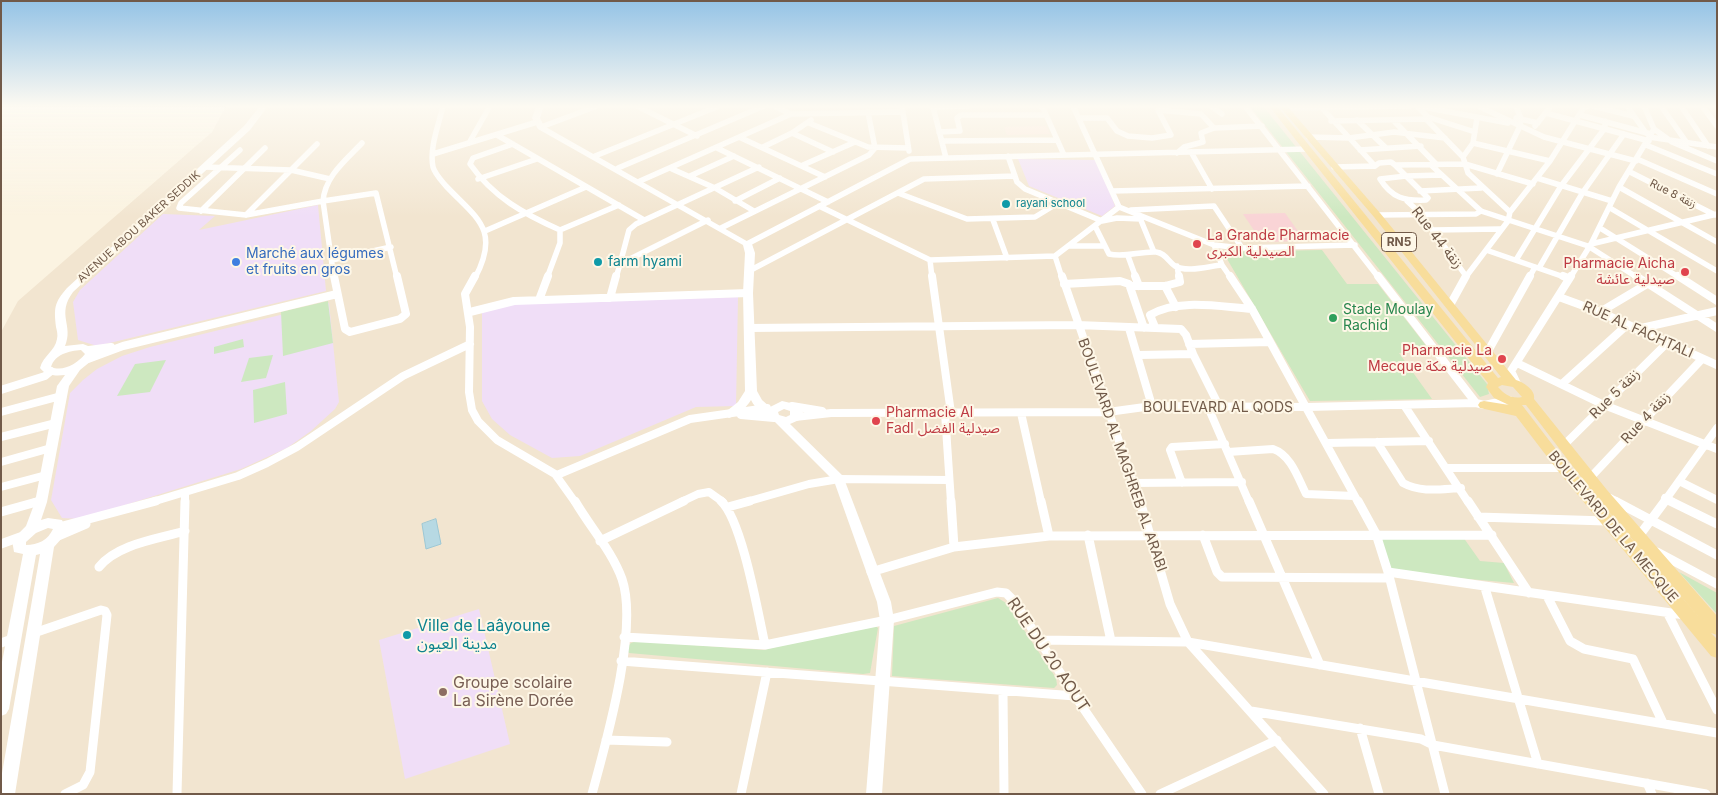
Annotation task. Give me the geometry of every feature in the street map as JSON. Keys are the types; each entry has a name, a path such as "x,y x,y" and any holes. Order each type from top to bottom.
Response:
{"main road":[{"name":"AVENUE ABOU BAKER SEDDIK","path":"63,338 59,309 62,300 70,290 231,143"},
{"path":"572,143 618,168 747,244 750,253 748,293 751,391 754,398 782,413"},
{"name":"RN5","path":"1303,143 1495,388 1517,403 1527,392 1514,383 1487,353 1378,215 1314,143"},
{"path":"76,367 54,372 46,368 46,364 56,354 63,338 85,352"},
{"path":"56,354 85,352"},
{"path":"1,709 8,640 25,540 41,501 62,391 85,352"},
{"path":"54,372 62,391"},
{"path":"1495,388 1514,383"},
{"path":"751,391 769,401 782,413 802,442 839,479 871,572 884,602 887,620 874,794"},
{"path":"729,414 742,405 751,391"},
{"path":"1482,404 1517,403"},
{"name":"BOULEVARD DE LA MECQUE","path":"1517,403 1564,445 1602,494 1717,628"},
{"name":"BOULEVARD DE LA MECQUE","path":"1517,403 1563,468 1717,651"},
{"path":"7,794 34,633 54,532 41,501"},
{"path":"25,540 54,532"},
{"path":"25,540 54,532"}],"street":[{"path":"240,150 178,206 182,209 246,215 322,201 370,192 376,193 406,311 404,317 347,331 337,294 322,201 330,179 362,143"},
{"path":"436,143 433,167 437,175 475,214 485,231 487,241 485,251 465,294 470,312 469,394 472,410 482,426 498,440 557,475 600,541 624,585 626,599 621,661 606,740 592,794"},
{"path":"434,154 469,143"},
{"path":"595,156 628,143"},
{"path":"618,168 679,143"},
{"path":"640,182 727,143"},
{"path":"754,143 803,165 824,177"},
{"path":"764,147 772,143"},
{"path":"814,143 833,152"},
{"path":"803,165 852,143"},
{"path":"858,143 875,148 908,148"},
{"path":"721,228 870,155 875,148 874,143"},
{"path":"907,143 910,159"},
{"path":"942,143 946,158"},
{"path":"1058,143 1064,155"},
{"path":"1092,143 1112,191 1123,209 1214,245 1242,248 1355,245"},
{"path":"1177,152 1184,147 1199,143"},
{"path":"1275,143 1482,404 1495,388"},
{"path":"1354,143 1375,166"},
{"path":"1380,143 1386,148"},
{"path":"1418,143 1441,175 1481,211 1533,229 1589,245 1717,328"},
{"path":"1450,143 1463,157 1468,173 1481,188 1510,212"},
{"path":"1463,157 1473,143"},
{"path":"1474,143 1508,150 1550,162"},
{"path":"1497,174 1511,143"},
{"path":"1551,143 1558,148"},
{"path":"1450,306 1466,276 1508,220 1510,212 1550,162 1561,143"},
{"path":"1570,143 1637,160 1717,194"},
{"path":"1516,260 1533,229 1561,186 1594,143"},
{"path":"1487,353 1583,192 1619,143"},
{"path":"1514,383 1511,371 1559,297 1568,278 1600,228 1619,187 1630,172 1646,143"},
{"path":"1660,143 1717,174"},
{"path":"1675,143 1717,160"},
{"path":"1693,143 1717,147"},
{"path":"246,215 317,144"},
{"path":"619,205 560,230 524,214 484,186 470,164 471,159 513,144 537,159 619,205 644,220"},
{"path":"1360,150 1421,146"},
{"path":"201,211 265,148"},
{"path":"717,148 828,202"},
{"path":"747,244 910,159 1308,149"},
{"path":"1191,152 1212,188"},
{"path":"690,176 734,156"},
{"path":"1008,156 1017,182 1025,189 1098,223 1117,218 1140,218 1159,222"},
{"path":"478,179 537,159"},
{"path":"1334,167 1375,166 1391,162 1428,199 1407,201"},
{"path":"1395,165 1465,164 1497,174 1583,192 1611,204 1717,272"},
{"path":"205,167 290,170 330,179"},
{"path":"610,298 630,230 644,220 759,167"},
{"path":"672,169 715,188 754,212"},
{"name":"Rue 8 زنقة","path":"1630,172 1716,215"},
{"path":"1405,176 1441,175"},
{"path":"749,270 930,177 1015,176"},
{"name":"Rue 44 زنقة","path":"1405,176 1380,179 1397,199 1407,201 1420,213 1466,276"},
{"path":"735,201 780,178"},
{"path":"1112,191 1308,186"},
{"path":"485,231 586,187"},
{"path":"1619,187 1717,242"},
{"path":"1420,191 1481,188"},
{"path":"898,193 958,217 993,220 1036,217 1058,203"},
{"path":"819,206 930,260 1056,256 1098,223 1123,209 1214,206 1242,248"},
{"path":"1378,215 1420,213 1476,214 1481,211"},
{"path":"1589,245 1716,215"},
{"path":"1140,218 1154,252"},
{"path":"620,264 708,220"},
{"path":"993,220 1006,258"},
{"path":"1064,284 1120,281 1135,286 1165,286 1180,282 1176,266 1167,256 1154,252 1128,256 1109,254 1104,246 1098,223"},
{"path":"1600,228 1717,301"},
{"path":"539,300 560,243 560,230"},
{"path":"1433,230 1500,230"},
{"path":"1214,245 1222,265 1252,309 1376,534 1389,575 1445,794"},
{"path":"1068,246 1104,246"},
{"path":"332,260 391,247"},
{"path":"1486,250 1568,278"},
{"name":"BOULEVARD AL MAGHREB AL ARABI","path":"1056,256 1077,324 1151,534 1178,622 1188,642 1324,794"},
{"path":"1128,256 1144,328"},
{"path":"930,260 948,413 949,480 954,547"},
{"path":"1176,266 1222,265"},
{"path":"1600,312 1647,284"},
{"path":"1165,286 1176,307"},
{"path":"470,312 502,302 748,293"},
{"path":"85,352 122,346 337,294"},
{"name":"RUE AL FACHTALI","path":"1559,297 1600,312 1717,365"},
{"path":"1155,327 1150,316 1153,312 1176,307 1252,309"},
{"path":"1637,329 1695,314 1717,311"},
{"path":"749,328 1077,324 1089,327 1155,327 1181,330 1218,406"},
{"path":"1562,384 1627,325"},
{"path":"1129,328 1139,355 1152,406"},
{"path":"1189,344 1270,342"},
{"name":"Rue 5 زنقة","path":"1564,445 1667,343"},
{"path":"54,532 186,493 238,476 268,463 297,447 403,376 470,344"},
{"path":"1139,355 1192,354"},
{"name":"Rue 4 زنقة","path":"1590,478 1702,359"},
{"path":"1517,363 1604,405 1717,449"},
{"path":"1,390 54,372"},
{"path":"1,412 62,391"},
{"name":"BOULEVARD AL QODS","path":"782,413 1108,412 1152,406 1307,407 1482,404"},
{"path":"1404,405 1448,468 1529,593"},
{"path":"1208,407 1320,664"},
{"path":"557,475 690,419 706,415 782,413"},
{"path":"729,414 782,413"},
{"path":"1021,413 1049,536"},
{"path":"1,437 56,423"},
{"path":"1717,428 1707,445 1650,520 1643,542 1717,584"},
{"path":"1327,443 1429,441"},
{"path":"1377,442 1403,483 1408,487 1416,489 1461,488"},
{"path":"1182,483 1170,450 1172,447 1276,450 1286,456 1306,494 1312,496 1354,496"},
{"path":"1,462 51,448"},
{"path":"1448,468 1563,468"},
{"path":"1,487 46,475"},
{"path":"728,507 809,484 839,479 949,480"},
{"path":"1133,483 1242,482"},
{"path":"1679,482 1717,500"},
{"path":"600,541 704,492 714,494 728,507 738,531 765,645"},
{"path":"177,794 186,493"},
{"path":"1602,494 1717,555"},
{"path":"1665,498 1717,524"},
{"path":"1,512 41,501"},
{"path":"1478,516 1606,521"},
{"path":"99,566 101,562 113,554 185,531"},
{"path":"871,572 954,547 1049,536 1151,534 1492,535"},
{"path":"1088,535 1111,641"},
{"path":"1203,535 1217,572 1222,577 1389,575 1687,616"},
{"path":"1,544 25,540"},
{"path":"1,548 25,540"},
{"path":"1485,588 1538,764"},
{"name":"RUE DU 20 AOUT","path":"624,637 720,644 765,645 887,620 1000,592 1013,599 1075,696 1142,794"},
{"path":"1547,596 1570,641 1584,649 1632,659 1663,723"},
{"path":"34,633 101,610 105,611 107,615 90,772 83,785 65,794"},
{"path":"1668,614 1717,710"},
{"path":"1040,640 1188,642 1717,733"},
{"path":"621,661 1003,692 1075,696"},
{"path":"741,794 767,672"},
{"path":"1003,692 1004,794"},
{"path":"1251,711 1421,739 1433,745 1538,764 1650,788 1706,794"},
{"path":"1360,728 1379,794"},
{"path":"606,740 667,742"},
{"path":"1160,794 1277,740"}],"shaded area":[{"path":"199,143 1717,143 1717,794 1,794 1,332 18,301"},
{"path":"1018,159 1097,160 1115,206 1102,216 1029,186"},
{"name":"Marché aux légumes et fruits en gros","path":"318,205 326,291 97,346 78,340 73,302 80,290 163,214 215,216 199,230"},
{"path":"1285,213 1305,241 1262,242 1243,214"},
{"path":"738,297 736,406 696,407 580,456 552,458 510,435 492,419 482,401 482,313 514,303"},
{"path":"329,303 339,402 335,409 311,431 287,448 241,469 80,519 62,518 51,500 70,393 83,380 97,369 122,356 150,347"},
{"name":"Groupe scolaire La Sirène Dorée","path":"479,609 510,744 405,779 379,640"}],"green space":[{"path":"1279,143 1293,143 1487,384 1489,394 1480,397"},
{"name":"Stade Moulay Rachid","path":"1322,250 1347,284 1378,284 1431,352 1399,353 1432,399 1310,401 1223,252"},
{"path":"328,301 333,343 283,356 281,312"},
{"path":"243,339 244,347 214,354 214,347"},
{"path":"273,355 266,378 241,382 249,358"},
{"path":"166,360 150,392 117,396 135,364"},
{"path":"285,382 287,414 254,423 253,390"},
{"path":"1381,535 1463,537 1480,561 1504,563 1514,583 1390,572"},
{"path":"1679,572 1717,593 1717,614"},
{"path":"998,598 1006,603 1056,678 1057,685 1054,688 892,676 894,626"},
{"path":"866,624 874,625 878,628 870,673 863,674 629,653 625,649 631,643 637,641 764,650"}],"water":[{"path":"436,519 441,544 426,549 422,524"}],"place":[{"name":"rayani school","path":"1006,204"},
{"name":"La Grande Pharmacie الصيدلية الكبرى","path":"1197,244"},
{"name":"Marché aux légumes et fruits en gros","path":"236,262"},
{"name":"farm hyami","path":"598,262"},
{"name":"Pharmacie Aicha صيدلية عائشة","path":"1685,272"},
{"name":"Stade Moulay Rachid","path":"1333,318"},
{"name":"Pharmacie La Mecque صيدلية مكة","path":"1502,359"},
{"name":"Pharmacie Al Fadl صيدلية الفضل","path":"876,421"},
{"name":"Ville de Laâyoune مدينة العيون","path":"407,635"},
{"name":"Groupe scolaire La Sirène Dorée","path":"443,692"}]}
